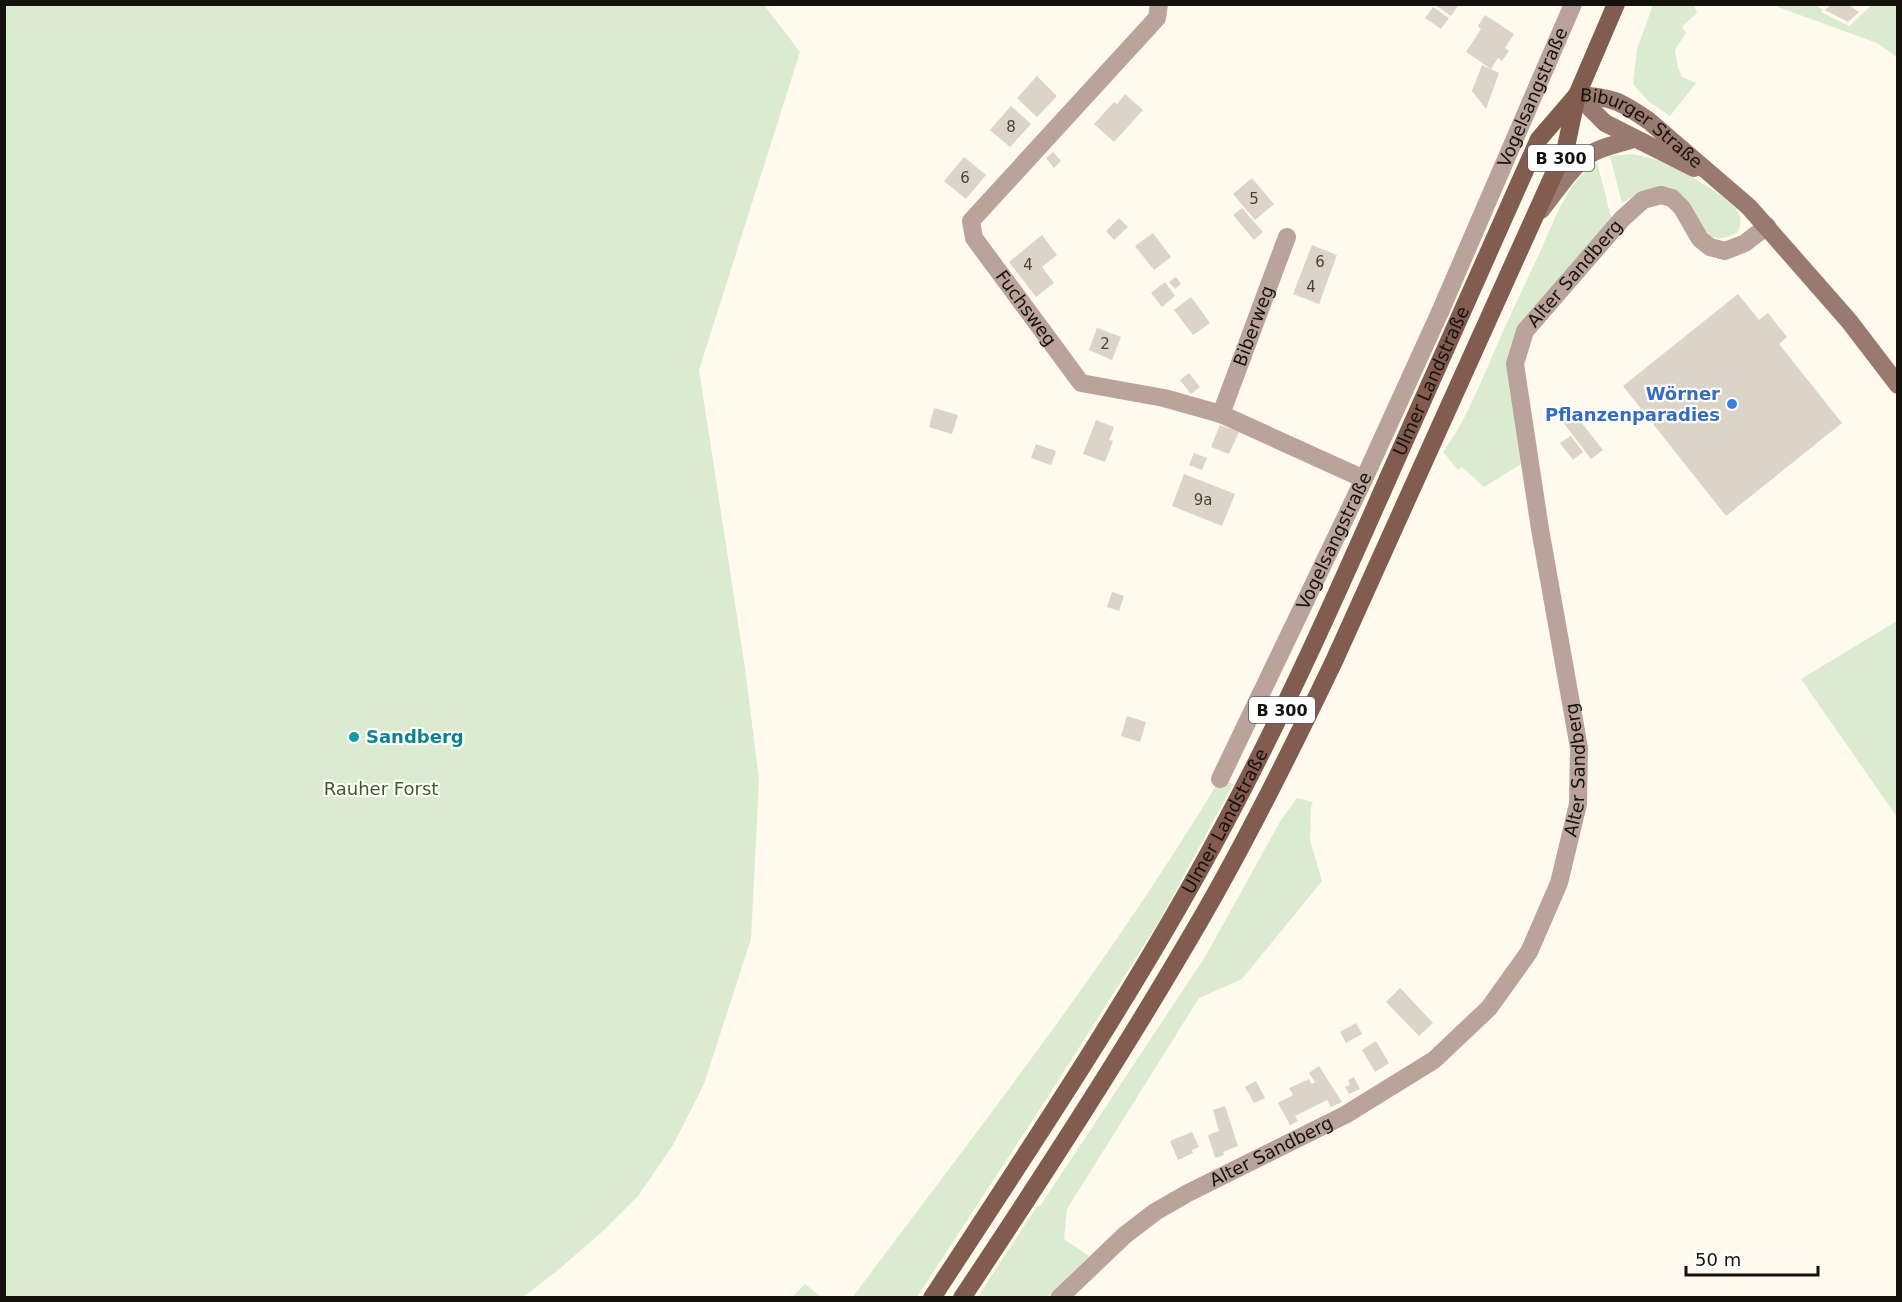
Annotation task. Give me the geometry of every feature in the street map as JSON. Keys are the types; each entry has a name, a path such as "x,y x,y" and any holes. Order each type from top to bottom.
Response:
{"main road":[{"name":"Ulmer Landstraße","path":"962,1298 1039,1181 1159,990 1246,836 1300,732 1567,145 1577,95 1616,4"},
{"name":"Ulmer Landstraße","path":"932,1298 1137,978 1224,825 1278,720 1350,565 1539,139 1577,95"}],"street":[{"name":"Fuchsweg","path":"1159,4 1157,18 971,221 974,238 1081,383 1164,398 1221,414 1364,479"},
{"name":"Vogelsangstraße","path":"1220,779 1364,479 1573,4"},
{"name":"Biburger Straße","path":"1577,95 1605,123 1718,180"},
{"name":"Biburger Straße","path":"1577,95 1603,96 1631,108 1749,207 1849,321 1898,385"},
{"path":"1534,218 1581,161 1600,149 1634,139"},
{"name":"Alter Sandberg","path":"1059,1298 1125,1235 1155,1212 1188,1193 1345,1115 1434,1060 1490,1008 1529,952 1559,883 1578,804 1579,748 1540,529 1515,364 1525,332 1622,219 1643,200 1661,195 1672,198 1682,208 1700,239 1710,247 1725,250 1745,243 1767,226"},
{"name":"Biberweg","path":"1221,414 1287,237"}],"green space":[{"name":"Rauher Forst","path":"5,4 764,5 800,52 699,370 745,668 759,780 751,939 704,1084 673,1145 638,1196 604,1230 523,1297 5,1297"},
{"path":"1653,5 1694,5 1697,13 1682,27 1686,33 1675,50 1682,77 1696,83 1670,116 1648,101 1633,84 1637,49"},
{"path":"1777,5 1815,5 1823,10 1821,12 1849,26 1872,5 1897,5 1897,57 1877,43"},
{"path":"1632,154 1654,159 1674,168 1726,199 1739,214 1741,221 1738,232 1725,238 1714,237 1706,233 1682,196 1671,188 1660,187 1646,190 1622,203 1610,156"},
{"path":"1597,162 1612,221 1517,335 1523,463 1484,487 1462,467 1458,470 1443,452 1470,407 1563,202 1578,180"},
{"path":"1897,621 1897,817 1801,679"},
{"path":"1220,779 1233,784 1160,920 917,1297 852,1298 1043,1043 1134,913"},
{"path":"1297,798 1313,802 1310,840 1322,881 1242,979 1199,998 1067,1209 1064,1239 1089,1256 1047,1297 977,1298 1205,957 1281,820"},
{"path":"805,1284 821,1297 792,1297"}],"building":[{"path":"1434,4 1459,4 1451,16"},
{"path":"1832,4 1847,4 1859,12 1848,22 1825,10"},
{"path":"1433,7 1449,18 1441,29 1425,18"},
{"path":"1485,15 1514,34 1505,48 1509,51 1502,61 1498,58 1491,69 1466,52 1481,29 1478,26"},
{"path":"1482,65 1499,73 1486,109 1472,91"},
{"path":"1037,76 1057,96 1037,117 1017,98"},
{"path":"1125,94 1143,110 1114,142 1094,124 1114,102 1117,104"},
{"path":"1011,106 1031,124 1010,147 990,130"},
{"path":"1053,152 1061,161 1054,168 1046,158"},
{"path":"964,157 986,175 966,199 944,181"},
{"path":"1252,178 1274,204 1255,220 1233,194"},
{"path":"1242,208 1263,232 1254,240 1233,215"},
{"path":"1119,218 1128,227 1114,240 1106,231"},
{"path":"1153,233 1171,257 1154,270 1135,246"},
{"path":"1042,235 1057,255 1042,267 1054,283 1036,297 1009,262"},
{"path":"1312,245 1337,255 1319,304 1293,294"},
{"path":"1176,277 1181,284 1175,289 1169,282"},
{"path":"1165,282 1175,296 1162,307 1151,293"},
{"name":"Wörner Pflanzenparadies","path":"1738,294 1759,320 1768,313 1787,337 1779,344 1842,423 1726,516 1623,386"},
{"path":"1191,297 1210,323 1193,335 1174,310"},
{"path":"1097,328 1121,337 1112,360 1089,350"},
{"path":"1189,373 1200,387 1191,394 1180,380"},
{"path":"934,408 958,415 952,434 929,427"},
{"path":"1573,412 1603,450 1591,459 1562,421"},
{"path":"1096,420 1114,427 1109,440 1113,441 1105,462 1083,454"},
{"path":"1220,425 1239,432 1229,454 1211,447"},
{"path":"1571,436 1583,452 1573,460 1560,443"},
{"path":"1036,444 1056,451 1051,465 1031,458"},
{"path":"1194,453 1207,458 1202,470 1189,465"},
{"path":"1184,474 1235,494 1222,526 1172,506"},
{"path":"1112,592 1124,596 1119,611 1107,607"},
{"path":"1127,716 1146,722 1140,742 1121,736"},
{"path":"1400,988 1433,1023 1419,1036 1386,1002"},
{"path":"1356,1023 1362,1034 1346,1043 1340,1032"},
{"path":"1376,1041 1389,1063 1375,1072 1362,1050"},
{"path":"1319,1066 1342,1102 1331,1107 1327,1100 1295,1116 1298,1121 1290,1125 1278,1103 1293,1095 1289,1088 1309,1079 1312,1084 1315,1082 1309,1073"},
{"path":"1354,1077 1360,1089 1349,1094 1345,1087 1350,1085 1348,1080"},
{"path":"1256,1081 1265,1098 1254,1103 1245,1087"},
{"path":"1225,1106 1238,1146 1215,1158 1208,1135 1219,1131 1213,1110"},
{"path":"1192,1132 1199,1147 1192,1150 1193,1153 1178,1160 1170,1141"}],"place":[{"name":"Wörner Pflanzenparadies","path":"1732,404"},
{"name":"Sandberg","path":"354,737"}]}
